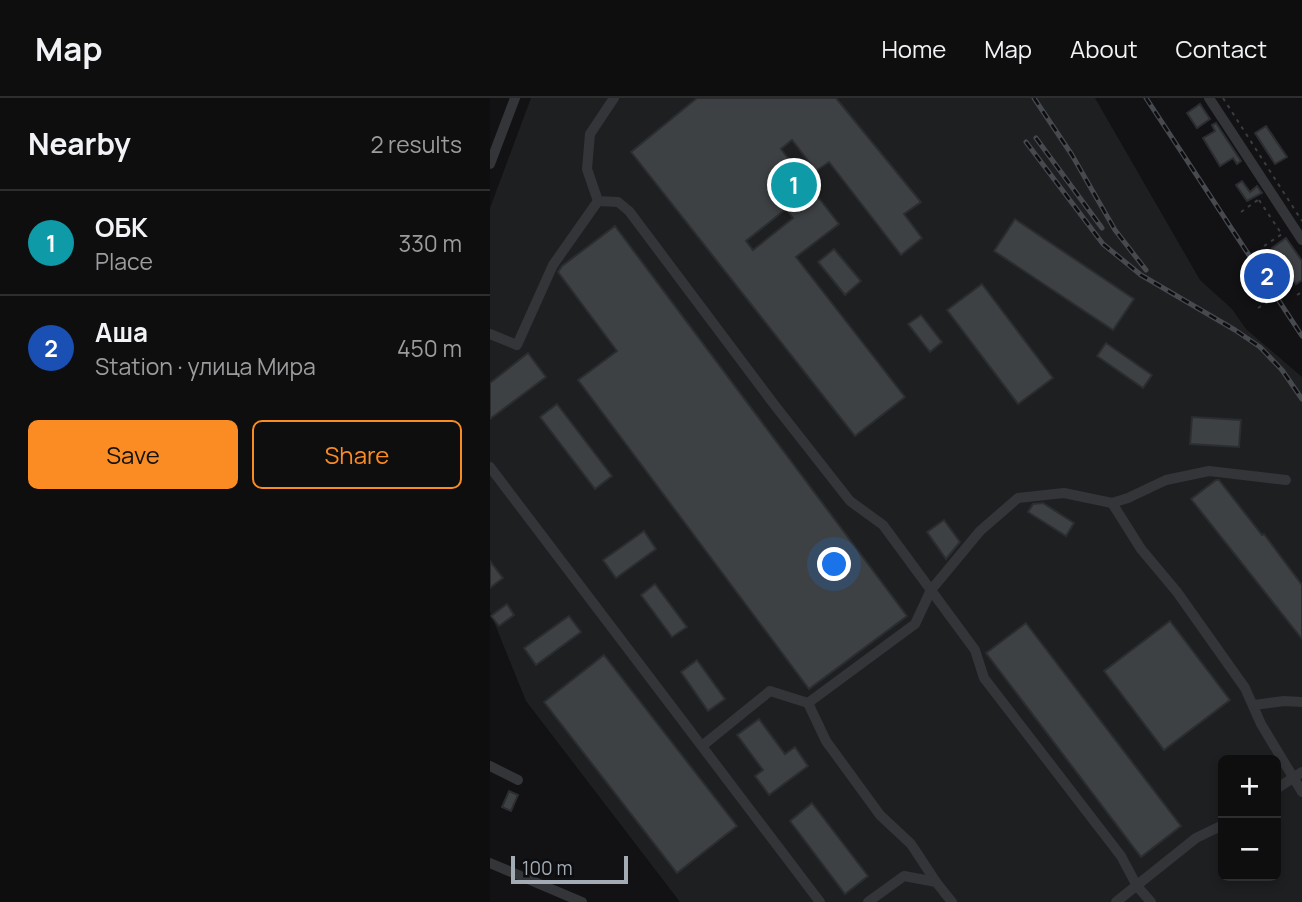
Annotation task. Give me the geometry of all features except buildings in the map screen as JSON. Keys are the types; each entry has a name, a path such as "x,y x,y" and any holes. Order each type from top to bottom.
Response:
{"street":[{"path":"490,164 495,135 515,98"},
{"path":"598,201 587,169 590,135 614,98"},
{"path":"1209,98 1297,223 1302,240"},
{"path":"490,334 517,345 553,265 598,201"},
{"path":"598,201 618,202 629,211 772,403 850,501 883,525 975,650 985,678 1121,856 1137,886 1151,902"},
{"path":"490,467 820,902"},
{"path":"808,703 915,624 931,590 980,531 1018,498 1064,493 1112,503 1166,480 1209,471 1286,480"},
{"path":"1112,503 1141,549 1177,592 1245,688 1261,724 1297,775 1302,792"},
{"path":"702,746 770,691 808,703 826,741 880,815 911,844 952,902"},
{"path":"1254,705 1284,701 1302,702"},
{"path":"490,766 518,780"},
{"path":"1281,786 1297,775"},
{"path":"1116,902 1196,838 1218,827"},
{"path":"490,863 582,902"},
{"path":"868,902 904,876 936,882"}],"path":[{"path":"1223,98 1297,223 1264,246"},
{"path":"1241,212 1267,194"},
{"path":"1259,200 1282,234"},
{"path":"1269,279 1281,271"},
{"path":"1297,295 1302,292"},
{"path":"1258,308 1280,295"}],"shaded area":[{"path":"531,98 1095,98 1200,280 1232,309 1246,329 1302,377 1302,902 680,902 526,701 490,612 490,208"}],"railway":[{"path":"1034,98 1072,155 1115,230 1146,270"},
{"path":"1146,98 1302,336"},
{"path":"1036,138 1102,228"},
{"path":"1026,142 1103,244 1141,275 1260,347 1282,370 1302,399"}],"place":[{"name":"ОБК","path":"794,185"},
{"name":"Аша","path":"1267,276"}]}
